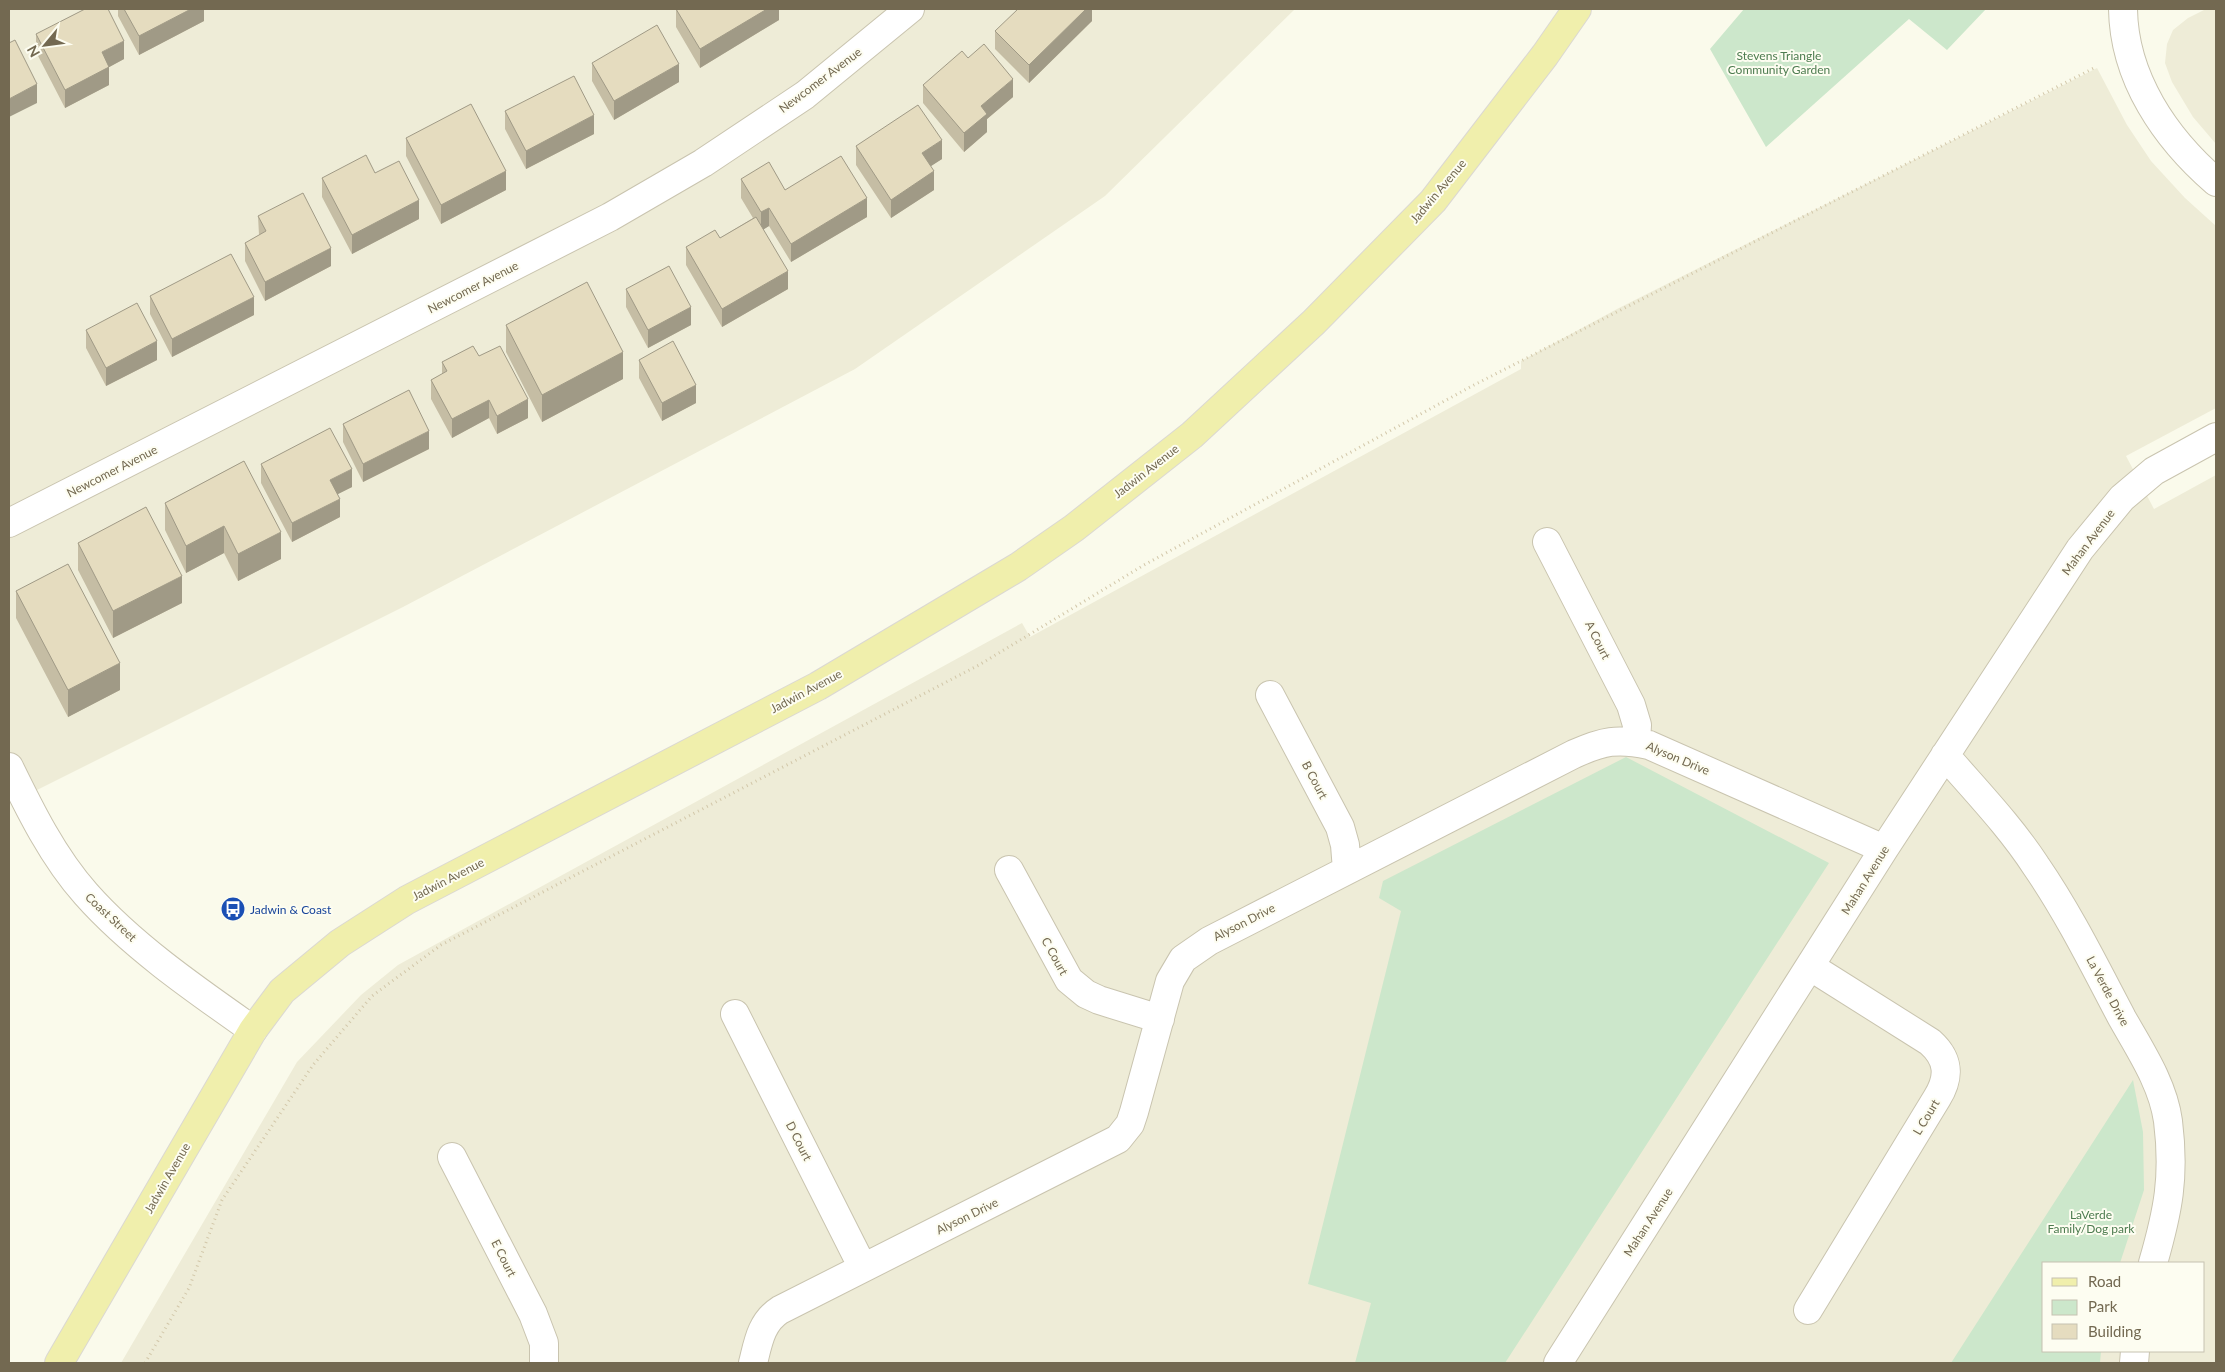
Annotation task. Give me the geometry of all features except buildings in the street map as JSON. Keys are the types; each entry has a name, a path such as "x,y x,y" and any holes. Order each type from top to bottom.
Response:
{"main road":[{"name":"Jadwin Avenue","path":"60,1363 253,1030 282,991 340,943 407,900 818,686 1018,567 1074,528 1192,435 1314,322 1433,201 1545,55 1577,9"}],"street":[{"name":"Newcomer Avenue","path":"9,523 610,217 703,163 805,95 910,9"},
{"path":"2123,9 2127,46 2132,65 2143,90 2167,131 2216,182"},
{"name":"Mahan Avenue","path":"1558,1363 1811,967 1884,849 2080,549 2122,498 2154,472 2216,437"},
{"name":"A Court","path":"1547,542 1631,705 1637,725 1636,742"},
{"name":"B Court","path":"1270,694 1340,827 1345,845 1347,870"},
{"name":"Alyson Drive","path":"753,1363 761,1333 774,1314 1118,1139 1130,1124 1134,1112 1170,981 1176,968 1190,953 1209,941 1574,754 1613,740 1649,745 1884,849"},
{"name":"La Verde Drive","path":"1945,755 1986,802 2036,866 2066,913 2157,1084 2168,1121 2172,1162 2168,1208 2153,1262"},
{"name":"Coast Street","path":"9,767 55,852 85,893 189,986 253,1030"},
{"name":"C Court","path":"1009,870 1069,980 1086,994 1099,1000 1160,1019"},
{"name":"L Court","path":"1808,1310 1944,1088 1947,1069 1944,1059 1930,1042 1811,967"},
{"name":"D Court","path":"735,1014 863,1268"},
{"name":"E Court","path":"452,1157 533,1314 544,1343 544,1363"}],"path":[{"path":"146,1363 189,1288 222,1200 313,1065 372,996 441,946 979,665 1144,565 1472,386 2094,68"}],"shaded area":[{"path":"9,9 1295,9 1105,196 855,369 403,607 9,804"},
{"path":"2206,9 2216,9 2216,144 2193,117 2172,82 2165,63 2167,44 2173,30 2188,18"},
{"path":"2097,68 2127,125 2151,161 2185,198 2216,226 2216,408 2126,456 2154,509 2216,475 2216,1363 121,1363 297,1062 361,995 398,965 1022,623 1030,637 1521,369 1521,361 1617,309"}],"green space":[{"name":"Stevens Triangle Community Garden","path":"1744,9 1986,9 1947,50 1909,19 1766,147 1710,49"},
{"path":"1626,757 1829,863 1505,1363 1355,1363 1371,1303 1308,1284 1401,911 1379,898 1383,881"},
{"name":"LaVerde Family/Dog park","path":"2133,1080 2143,1132 2144,1190 2120,1262 2042,1262 2042,1352 2101,1352 2100,1363 1951,1363"}],"place":[{"name":"Jadwin & Coast","path":"233,909"}]}
